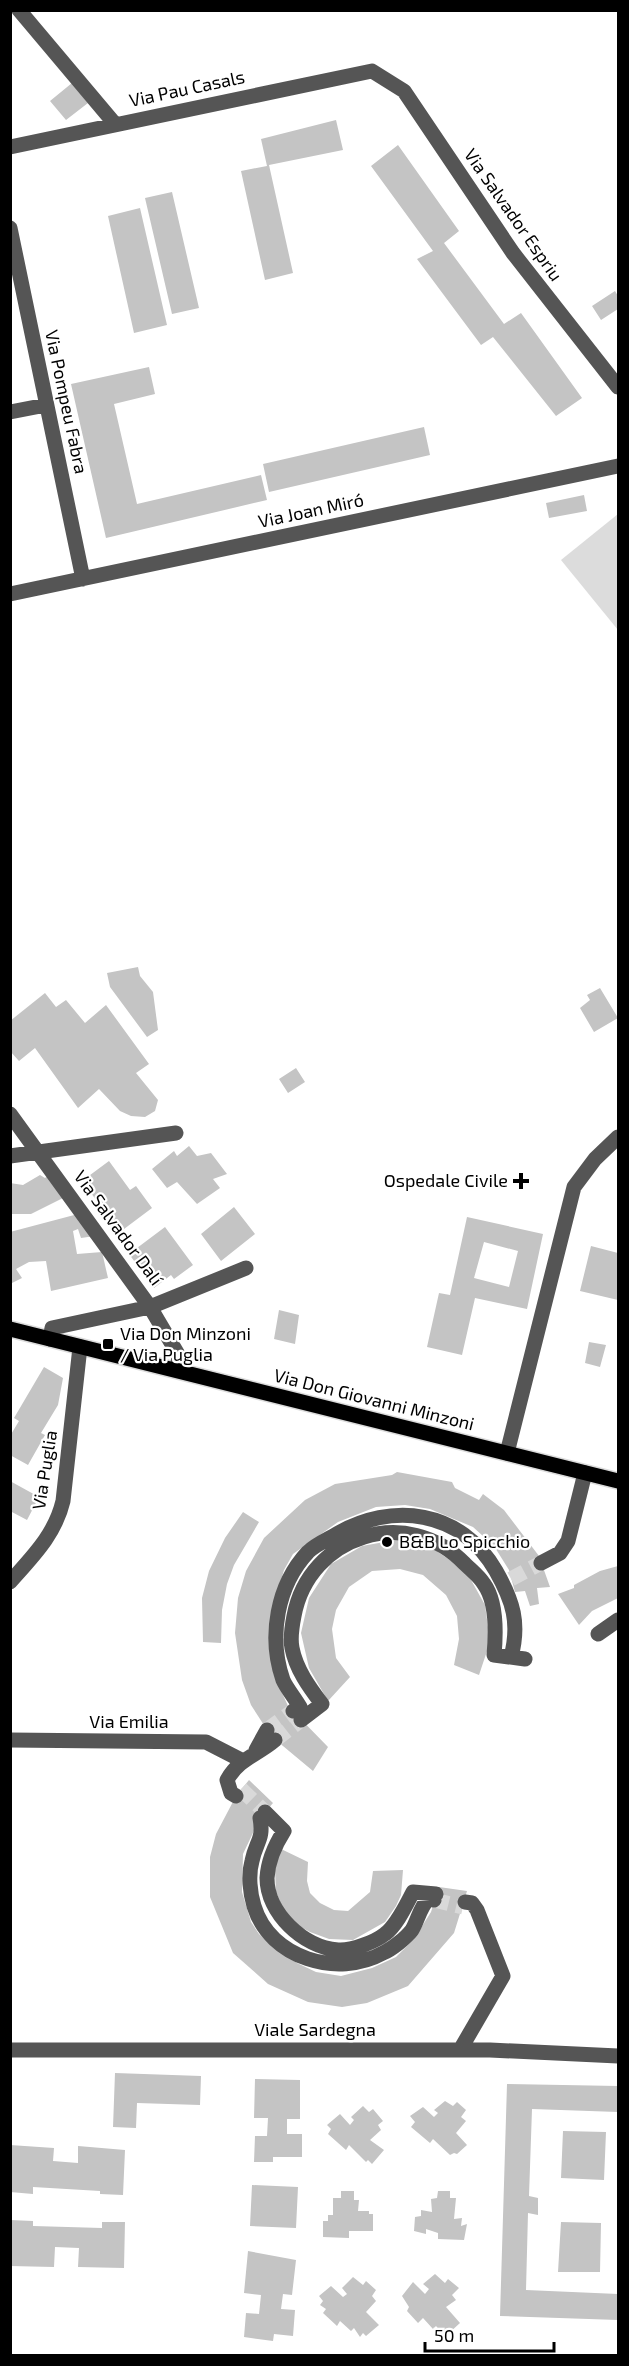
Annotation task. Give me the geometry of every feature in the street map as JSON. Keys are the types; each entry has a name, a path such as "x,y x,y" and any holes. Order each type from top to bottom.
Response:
{"main road":[{"name":"Via Don Giovanni Minzoni","path":"10,1329 618,1481"}],"street":[{"path":"19,10 115,124"},
{"name":"Via Pau Casals","path":"10,147 372,71"},
{"name":"Via Salvador Espriu","path":"372,71 404,91 513,253 618,387"},
{"name":"Via Pompeu Fabra","path":"11,231 83,579"},
{"path":"10,412 46,405"},
{"name":"Via Joan Miró","path":"10,594 618,466"},
{"name":"Via Salvador Dalí","path":"10,1114 150,1307 180,1356 177,1370"},
{"path":"10,1156 38,1150 176,1133"},
{"path":"507,1454 574,1187 595,1159 618,1137"},
{"path":"50,1339 52,1328 150,1307 246,1268"},
{"name":"Via Puglia","path":"10,1582 48,1539 59,1518 63,1501 80,1347"},
{"path":"541,1563 560,1553 568,1541 585,1473"},
{"path":"405,1515 448,1524 466,1534 507,1581 516,1615 518,1658 494,1655 496,1636 487,1590 485,1584 451,1549 427,1537 387,1531 350,1542 325,1559 306,1581 297,1603 291,1646 305,1680 322,1704 297,1715 300,1707 284,1680 276,1622 291,1574 310,1550 371,1517 405,1515"},
{"path":"487,1590 507,1581"},
{"path":"598,1634 618,1620"},
{"path":"239,1792 231,1792 227,1780 232,1770 272,1735"},
{"name":"Via Emilia","path":"10,1740 206,1742 243,1761"},
{"path":"262,1815 284,1831 270,1858 267,1879 270,1894 286,1925 319,1944 339,1950 364,1945 386,1934 413,1892 435,1897 425,1902 411,1932 384,1953 356,1963 302,1959 279,1944 264,1927 254,1907 250,1875 252,1860 263,1834 262,1815"},
{"path":"460,2050 503,1976 468,1906"},
{"name":"Viale Sardegna","path":"10,2050 460,2050 618,2056"}],"shaded area":[{"path":"618,514 618,630 561,560"}],"building":[{"path":"72,83 88,103 66,120 50,101"},
{"path":"336,120 343,150 269,165 293,273 265,280 241,171 267,166 261,139"},
{"path":"398,145 459,231 444,243 504,324 521,313 582,398 556,416 493,337 481,345 417,259 433,251 371,166"},
{"path":"172,192 199,308 172,314 145,198"},
{"path":"140,208 167,325 134,333 108,216"},
{"path":"615,291 618,296 618,309 601,320 592,306"},
{"path":"149,367 155,394 114,404 137,504 261,475 267,500 106,538 71,384"},
{"path":"424,427 430,455 269,492 263,464"},
{"path":"584,495 587,511 549,518 546,503"},
{"path":"138,967 140,976 153,992 158,1030 147,1037 110,987 107,973"},
{"path":"600,988 618,1018 594,1032 580,1008 590,1000 587,995"},
{"path":"45,993 56,1007 66,1000 85,1023 106,1005 149,1064 136,1073 158,1100 155,1111 145,1117 131,1116 120,1111 99,1089 78,1108 35,1048 19,1061 10,1051 10,1021"},
{"path":"296,1068 305,1082 288,1093 279,1079"},
{"path":"189,1146 197,1156 211,1153 227,1174 213,1179 220,1188 197,1204 177,1182 167,1188 152,1169 174,1151 177,1156"},
{"path":"109,1161 130,1190 136,1186 152,1208 120,1232 82,1181"},
{"path":"40,1175 45,1178 49,1175 65,1197 31,1214 10,1214 10,1183 23,1185"},
{"path":"234,1207 255,1234 221,1261 201,1234"},
{"path":"78,1214 95,1236 81,1238 78,1229 73,1231 77,1254 102,1252 108,1278 51,1291 46,1261 29,1262 16,1269 22,1278 10,1284 10,1232"},
{"path":"467,1217 543,1234 527,1309 475,1298 462,1355 427,1347 439,1293 450,1295","holes":["484,1242 518,1251 509,1287 474,1278"]},
{"path":"165,1227 193,1265 174,1279 171,1275 154,1288 129,1254"},
{"path":"591,1246 618,1253 618,1300 580,1291"},
{"path":"279,1310 299,1315 295,1344 274,1339"},
{"path":"589,1342 606,1345 600,1367 585,1363"},
{"path":"44,1367 63,1378 58,1405 41,1433 45,1435 28,1465 10,1455 10,1436 19,1421 14,1418"},
{"path":"397,1472 452,1482 455,1488 479,1500 483,1494 504,1510 539,1556 550,1587 537,1588 539,1604 530,1606 525,1591 515,1592 509,1570 494,1546 473,1527 430,1509 405,1505 376,1507 338,1522 293,1554 284,1570 276,1597 269,1641 274,1675 288,1706 328,1747 313,1771 271,1736 251,1705 242,1680 235,1633 238,1598 246,1571 264,1538 305,1500 335,1484 392,1475"},
{"path":"10,1481 39,1497 27,1520 10,1511"},
{"path":"243,1512 259,1522 234,1565 227,1584 222,1610 221,1643 203,1642 202,1598 209,1571 225,1538"},
{"path":"401,1539 435,1550 466,1571 485,1605 490,1642 479,1675 454,1665 459,1639 457,1616 446,1595 423,1575 400,1569 372,1571 349,1587 336,1610 332,1629 336,1658 350,1677 328,1701 309,1668 301,1633 309,1598 331,1564 362,1546"},
{"path":"618,1566 618,1598 592,1611 579,1625 558,1594 574,1588 574,1585 600,1571"},
{"path":"249,1780 273,1803 260,1818 243,1854 242,1892 251,1922 259,1934 297,1963 316,1972 341,1976 372,1968 396,1957 414,1939 431,1912 439,1887 467,1891 454,1933 408,1986 367,2003 342,2007 308,2002 268,1984 233,1953 210,1897 210,1857 216,1834 236,1796"},
{"path":"279,1848 308,1862 307,1881 310,1893 320,1903 334,1910 348,1911 370,1892 373,1871 403,1870 401,1895 385,1922 353,1940 329,1939 310,1932 293,1923 283,1909 276,1892 275,1870"},
{"path":"115,2073 201,2076 200,2105 137,2103 136,2128 113,2127"},
{"path":"255,2079 300,2080 300,2119 287,2119 287,2134 302,2134 302,2157 273,2157 273,2162 254,2162 255,2136 267,2136 268,2118 254,2118"},
{"path":"507,2084 618,2086 618,2112 532,2109 529,2196 538,2198 538,2215 528,2213 526,2290 618,2294 618,2320 500,2316"},
{"path":"445,2101 453,2106 457,2102 466,2110 461,2117 466,2121 456,2133 467,2145 457,2154 450,2155 433,2139 430,2143 411,2127 415,2122 410,2116 423,2107 434,2117 438,2113 434,2110"},
{"path":"363,2106 369,2112 373,2109 383,2121 378,2125 381,2130 370,2140 384,2150 372,2164 368,2160 366,2162 349,2145 346,2150 328,2134 331,2129 327,2125 340,2114 350,2125 354,2120 351,2117"},
{"path":"563,2131 606,2132 604,2180 561,2178"},
{"path":"10,2145 54,2148 53,2161 78,2163 78,2146 125,2150 123,2195 100,2194 100,2191 33,2187 33,2194 10,2192"},
{"path":"252,2185 298,2187 296,2228 250,2226"},
{"path":"341,2191 354,2191 354,2200 359,2200 358,2211 369,2211 369,2214 373,2214 373,2231 349,2231 349,2238 323,2237 323,2221 328,2221 328,2215 333,2215 333,2198 341,2198"},
{"path":"438,2191 450,2191 450,2198 456,2198 454,2219 462,2218 461,2226 467,2224 464,2240 438,2239 438,2233 426,2229 426,2234 414,2231 415,2217 421,2216 421,2210 432,2212 431,2199 437,2198"},
{"path":"10,2220 33,2221 33,2226 102,2228 102,2222 125,2222 124,2268 78,2267 79,2248 55,2247 54,2267 10,2266"},
{"path":"561,2222 601,2223 600,2272 558,2272"},
{"path":"248,2251 296,2260 292,2295 283,2294 281,2309 295,2310 293,2336 274,2334 273,2341 244,2337 246,2313 259,2314 261,2295 244,2293"},
{"path":"435,2274 445,2283 448,2279 459,2288 452,2295 456,2300 446,2307 460,2323 449,2333 446,2329 442,2333 436,2326 433,2329 423,2318 418,2323 407,2311 409,2307 402,2296 413,2282 425,2294 429,2289 423,2284"},
{"path":"353,2277 363,2285 366,2281 376,2290 372,2296 376,2301 366,2312 379,2325 366,2336 363,2333 360,2337 354,2328 351,2331 340,2321 337,2326 323,2313 326,2309 320,2305 323,2301 319,2296 331,2286 343,2297 347,2294 342,2288"}],"tunnel":[{"path":"511,1579 541,1563"},
{"path":"267,1730 293,1711"},
{"path":"275,1740 301,1720"},
{"path":"241,1789 265,1812"},
{"path":"434,1900 463,1907"}],"place":[{"name":"Ospedale Civile","path":"521,1181"},
{"name":"Via Don Minzoni / Via Puglia","path":"108,1344"},
{"name":"B&B Lo Spicchio","path":"387,1542"}]}
